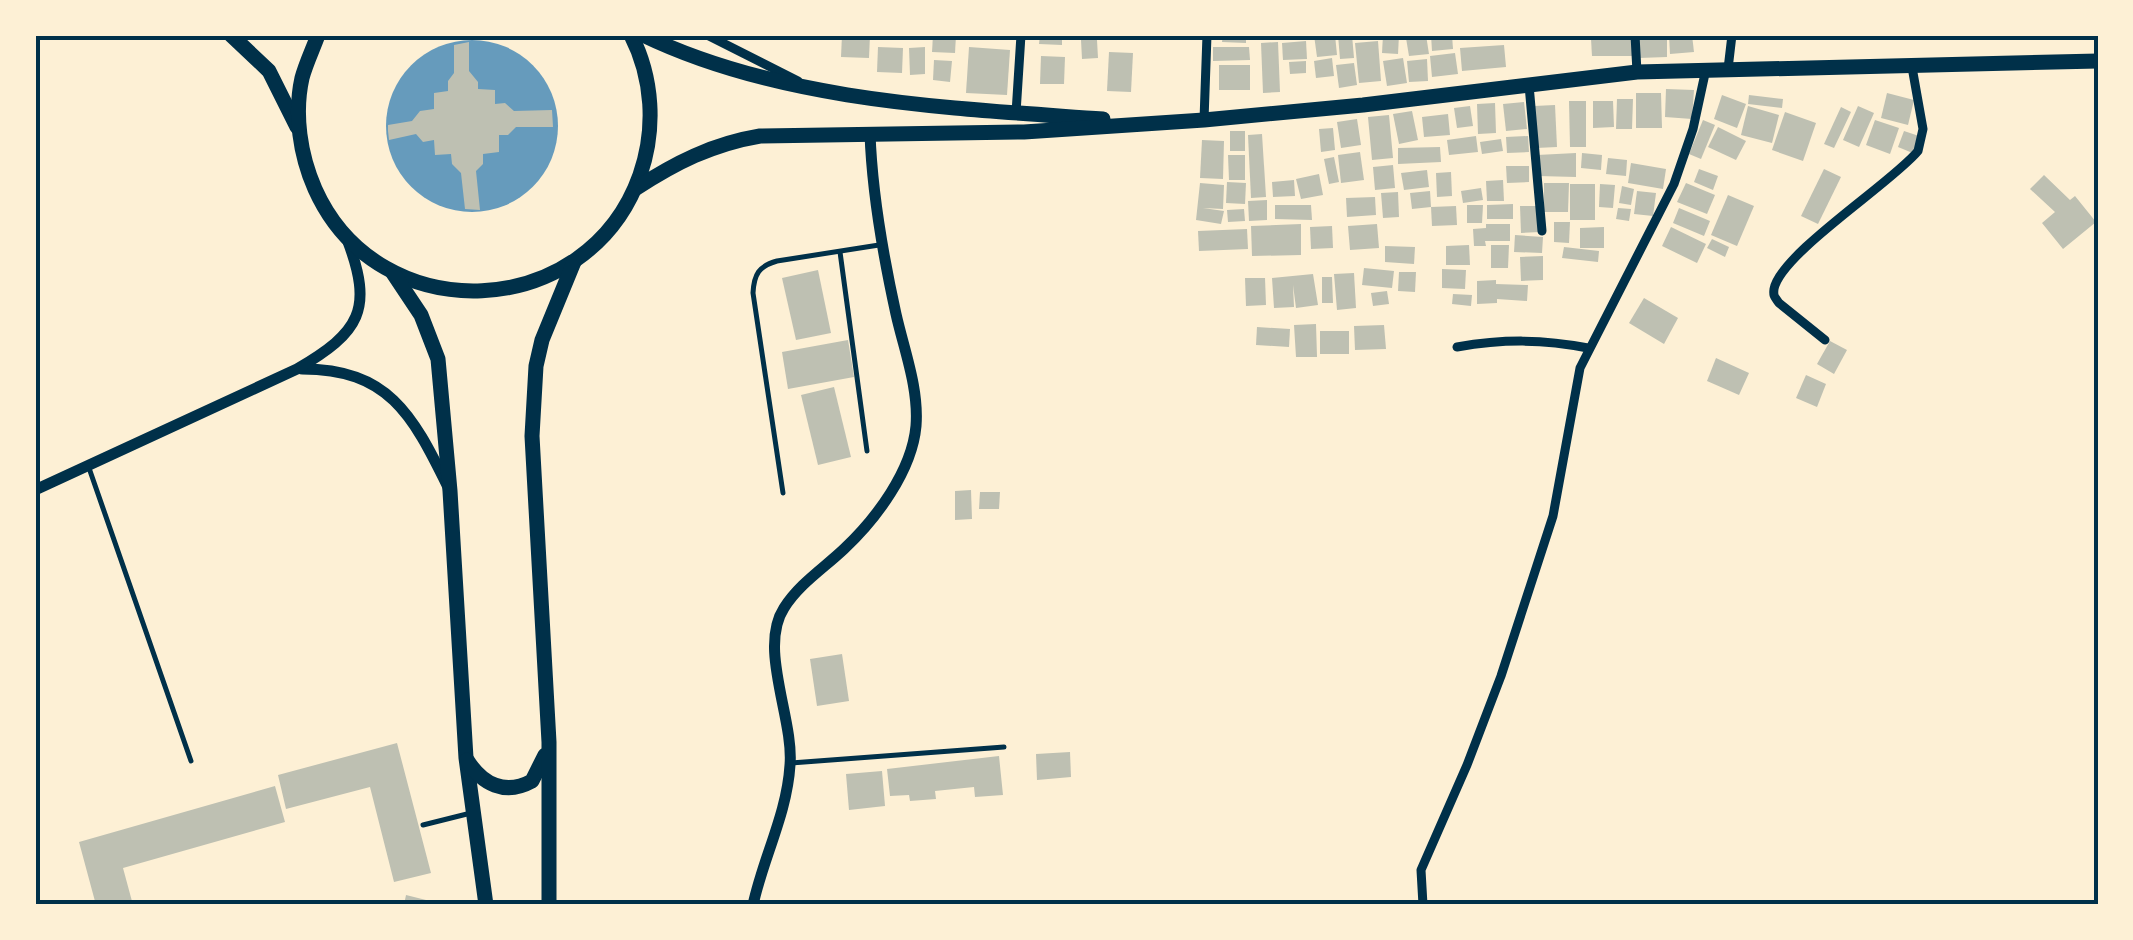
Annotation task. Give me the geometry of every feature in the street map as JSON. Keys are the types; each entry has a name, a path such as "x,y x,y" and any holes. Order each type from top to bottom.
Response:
{"highway":[{"path":"231,35 268,71 299,130"},
{"path":"318,35 302,78 299,130 306,170 323,206 346,238 394,273 438,289 485,292 532,283 574,262 609,230 634,190 645,160 650,99 644,68 631,35"},
{"path":"644,35 751,76 956,109 1146,122"},
{"path":"634,190 671,166 721,143 781,134 953,135 1204,120 1637,72 2098,61"},
{"path":"953,135 956,109"},
{"path":"549,905 549,742 532,436 542,340 574,262"},
{"path":"394,273 421,315 438,360 466,758 486,905"},
{"path":"466,758 484,782 505,788 520,786 537,775 549,742"}],"street":[{"path":"707,35 810,86"},
{"path":"1016,113 1021,35"},
{"path":"1204,120 1207,35"},
{"path":"1635,35 1637,72"},
{"path":"1728,69 1732,35"},
{"path":"1824,340 1779,304 1774,295 1776,284 1789,266 1918,151 1923,129 1912,67"},
{"path":"1423,905 1421,870 1501,676 1553,516 1572,396 1588,348 1674,184 1693,129 1706,69"},
{"path":"1529,82 1542,231"},
{"path":"753,905 780,818 791,763 776,655 779,618 796,592 846,548 872,518 894,485 916,427 915,396 882,244 870,133"},
{"path":"35,490 297,369 334,346 356,322 361,283 346,238"},
{"path":"1457,347 1516,340 1588,348"},
{"path":"297,369 332,369 351,374 384,392 414,425 450,491"}],"lane":[{"path":"783,493 753,293 755,275 769,263 882,244"},
{"path":"840,252 867,451"},
{"path":"88,465 191,761"},
{"path":"791,763 1004,747"},
{"path":"422,826 471,813"}],"water":[{"path":"472,40 505,47 533,65 551,93 558,126 551,159 533,187 505,205 472,212 439,205 411,187 393,159 386,126 393,93 411,65 439,47"}],"building":[{"path":"842,35 870,35 869,58 841,57"},
{"path":"933,35 956,35 955,53 932,52"},
{"path":"1040,35 1062,35 1062,45 1039,44"},
{"path":"1067,35 1086,35 1086,40 1097,40 1098,58 1082,59 1081,40 1067,40"},
{"path":"1223,35 1246,35 1246,43 1222,42"},
{"path":"1314,35 1335,35 1337,55 1317,57"},
{"path":"1338,35 1352,35 1354,58 1340,59"},
{"path":"1383,35 1399,35 1398,54 1382,53"},
{"path":"1426,35 1429,54 1409,56 1406,38"},
{"path":"1431,35 1452,35 1453,49 1432,51"},
{"path":"1669,35 1692,35 1694,52 1670,54"},
{"path":"1635,38 1635,56 1592,56 1591,39"},
{"path":"1638,40 1667,40 1667,57 1639,58"},
{"path":"1306,41 1307,59 1283,60 1282,43"},
{"path":"1378,41 1381,81 1359,83 1355,43"},
{"path":"469,42 469,71 478,82 478,89 495,90 495,104 505,103 514,111 552,110 553,127 516,127 508,135 499,135 499,152 483,154 483,164 476,171 480,210 465,209 461,173 452,164 451,154 435,155 434,140 423,142 416,134 389,140 388,131 388,125 412,121 420,111 434,109 434,93 448,91 448,81 454,73 454,45"},
{"path":"1278,42 1280,92 1263,93 1261,43"},
{"path":"1504,45 1506,67 1462,71 1460,48"},
{"path":"878,47 903,48 902,73 877,72"},
{"path":"925,47 925,74 910,75 909,48"},
{"path":"969,47 1010,50 1007,95 966,93"},
{"path":"1213,47 1249,47 1250,60 1213,61"},
{"path":"1109,52 1133,53 1131,92 1107,91"},
{"path":"1455,53 1458,74 1432,77 1430,56"},
{"path":"1041,56 1065,57 1064,84 1040,84"},
{"path":"1332,58 1334,76 1316,78 1314,61"},
{"path":"1403,58 1407,83 1387,86 1383,61"},
{"path":"1427,59 1428,81 1409,82 1407,61"},
{"path":"934,60 952,61 950,82 933,80"},
{"path":"1306,61 1306,73 1290,74 1289,62"},
{"path":"1354,63 1357,85 1339,88 1336,65"},
{"path":"1219,65 1250,65 1250,90 1219,90"},
{"path":"1666,89 1694,90 1692,119 1665,117"},
{"path":"1636,93 1661,93 1662,128 1636,128"},
{"path":"1887,93 1914,100 1908,125 1881,118"},
{"path":"1722,95 1746,104 1737,128 1714,119"},
{"path":"1749,95 1783,99 1782,108 1748,104"},
{"path":"1617,99 1633,99 1632,129 1616,129"},
{"path":"1569,101 1586,101 1586,147 1570,147"},
{"path":"1593,101 1613,101 1614,127 1593,128"},
{"path":"1524,102 1527,129 1506,131 1503,104"},
{"path":"1495,103 1496,133 1478,134 1477,104"},
{"path":"1555,105 1557,147 1536,148 1534,106"},
{"path":"1470,106 1473,126 1457,128 1454,108"},
{"path":"1748,106 1779,115 1772,143 1741,135"},
{"path":"1858,106 1874,113 1859,147 1843,140"},
{"path":"1841,107 1851,112 1834,148 1824,144"},
{"path":"1412,111 1418,140 1399,144 1393,114"},
{"path":"1785,112 1816,123 1803,161 1772,150"},
{"path":"1448,114 1450,135 1424,137 1422,117"},
{"path":"1389,115 1393,158 1372,160 1368,117"},
{"path":"1357,119 1361,145 1341,148 1337,122"},
{"path":"1703,120 1715,125 1701,159 1689,154"},
{"path":"1875,120 1899,128 1890,154 1866,145"},
{"path":"1718,127 1746,141 1736,160 1708,147"},
{"path":"1333,128 1335,150 1321,152 1319,129"},
{"path":"1230,131 1245,131 1245,151 1230,151"},
{"path":"1904,131 1922,137 1915,154 1898,147"},
{"path":"1262,134 1266,197 1251,198 1248,135"},
{"path":"1476,136 1478,152 1449,155 1447,140"},
{"path":"1528,136 1529,152 1507,153 1506,137"},
{"path":"1501,139 1503,151 1482,154 1480,142"},
{"path":"1202,140 1224,141 1223,179 1200,178"},
{"path":"1440,147 1441,162 1398,164 1398,148"},
{"path":"1360,152 1364,180 1341,183 1338,155"},
{"path":"1576,153 1576,177 1538,176 1537,155"},
{"path":"1582,153 1602,155 1601,170 1581,168"},
{"path":"1228,155 1245,155 1245,180 1229,180"},
{"path":"1334,157 1339,182 1329,184 1324,159"},
{"path":"1608,158 1627,160 1626,176 1606,174"},
{"path":"1631,163 1666,169 1663,189 1628,183"},
{"path":"1393,165 1395,188 1375,190 1373,167"},
{"path":"1506,166 1529,166 1529,182 1507,183"},
{"path":"1699,169 1718,176 1713,190 1694,182"},
{"path":"1824,169 1841,177 1818,224 1801,216"},
{"path":"1427,170 1429,187 1404,190 1401,173"},
{"path":"1451,172 1452,196 1437,197 1436,173"},
{"path":"1319,174 1323,195 1301,199 1296,179"},
{"path":"2044,175 2070,200 2075,196 2096,222 2063,249 2042,223 2055,212 2030,189"},
{"path":"1294,180 1295,196 1273,197 1272,182"},
{"path":"1503,180 1504,201 1487,201 1486,181"},
{"path":"1227,182 1246,183 1245,204 1226,203"},
{"path":"1200,183 1224,185 1223,209 1203,208 1224,211 1221,224 1196,220"},
{"path":"1544,183 1569,183 1568,212 1544,212"},
{"path":"1686,183 1715,195 1707,214 1677,202"},
{"path":"1570,184 1595,184 1595,220 1570,220"},
{"path":"1600,184 1615,185 1613,208 1599,207"},
{"path":"1622,186 1634,189 1631,205 1619,203"},
{"path":"1481,188 1483,200 1463,203 1461,191"},
{"path":"1430,191 1431,207 1412,209 1410,193"},
{"path":"1637,191 1656,193 1653,216 1634,214"},
{"path":"1398,192 1399,217 1383,218 1381,193"},
{"path":"1728,195 1754,206 1737,246 1711,235"},
{"path":"1375,197 1376,215 1347,217 1346,198"},
{"path":"1267,200 1267,220 1249,221 1248,201"},
{"path":"1513,204 1513,219 1487,219 1487,205"},
{"path":"1275,205 1311,205 1312,220 1275,219"},
{"path":"1467,205 1483,205 1482,223 1467,223"},
{"path":"1456,206 1457,225 1432,226 1431,207"},
{"path":"1520,206 1539,206 1540,232 1521,233"},
{"path":"1618,208 1631,209 1629,221 1616,219"},
{"path":"1679,208 1710,221 1704,236 1673,223"},
{"path":"1244,209 1245,221 1228,222 1227,210"},
{"path":"1554,222 1570,222 1569,243 1554,242"},
{"path":"1301,224 1301,255 1252,256 1251,226"},
{"path":"1377,224 1379,248 1350,250 1348,226"},
{"path":"1486,224 1510,224 1510,241 1485,241 1486,246 1474,246 1473,229 1486,228"},
{"path":"1332,226 1333,248 1311,249 1310,227"},
{"path":"1604,227 1604,248 1580,248 1580,228"},
{"path":"1671,227 1706,244 1697,263 1662,246"},
{"path":"1247,229 1248,249 1199,251 1198,231"},
{"path":"1515,235 1543,237 1542,253 1514,252"},
{"path":"1712,239 1729,247 1725,257 1707,248"},
{"path":"1469,245 1470,265 1446,265 1446,246"},
{"path":"1491,245 1509,245 1508,268 1491,268"},
{"path":"1385,246 1415,247 1414,264 1385,262"},
{"path":"1564,247 1599,251 1598,262 1562,258"},
{"path":"1543,256 1543,280 1521,281 1520,257"},
{"path":"1364,268 1394,271 1392,288 1362,285"},
{"path":"1442,269 1466,270 1465,289 1442,288"},
{"path":"818,270 831,333 796,340 782,278"},
{"path":"1399,272 1416,272 1415,292 1398,291"},
{"path":"1354,273 1356,308 1337,310 1334,274"},
{"path":"1313,274 1318,305 1296,308 1293,285 1294,307 1274,308 1272,278"},
{"path":"1322,277 1332,277 1333,303 1322,303"},
{"path":"1245,278 1265,278 1266,305 1246,306"},
{"path":"1496,280 1496,284 1528,285 1527,301 1497,299 1497,303 1477,304 1477,281"},
{"path":"1387,291 1389,304 1373,306 1371,293"},
{"path":"1453,294 1472,295 1471,306 1452,304"},
{"path":"1644,298 1678,318 1664,344 1629,323"},
{"path":"1316,324 1317,357 1296,357 1294,325"},
{"path":"1384,325 1386,349 1355,350 1354,326"},
{"path":"1257,327 1290,329 1289,347 1256,345"},
{"path":"1320,331 1349,331 1349,354 1320,354"},
{"path":"848,340 854,377 788,389 782,352"},
{"path":"1830,341 1847,350 1834,374 1817,364"},
{"path":"1716,358 1749,373 1739,395 1707,381"},
{"path":"1806,375 1826,384 1817,407 1796,398"},
{"path":"834,387 851,457 818,465 801,395"},
{"path":"971,490 972,519 955,520 955,491"},
{"path":"980,492 1000,492 999,509 979,509"},
{"path":"842,654 849,701 817,706 810,659"},
{"path":"397,743 431,873 394,882 370,787 286,809 278,775"},
{"path":"1070,752 1071,777 1037,780 1036,754"},
{"path":"999,756 1003,795 975,797 974,787 935,791 936,799 910,801 909,795 890,796 887,769"},
{"path":"882,771 885,806 849,810 846,774"},
{"path":"275,786 285,822 123,868 133,905 96,905 79,842"},
{"path":"406,895 442,904 442,905 404,905"}]}
